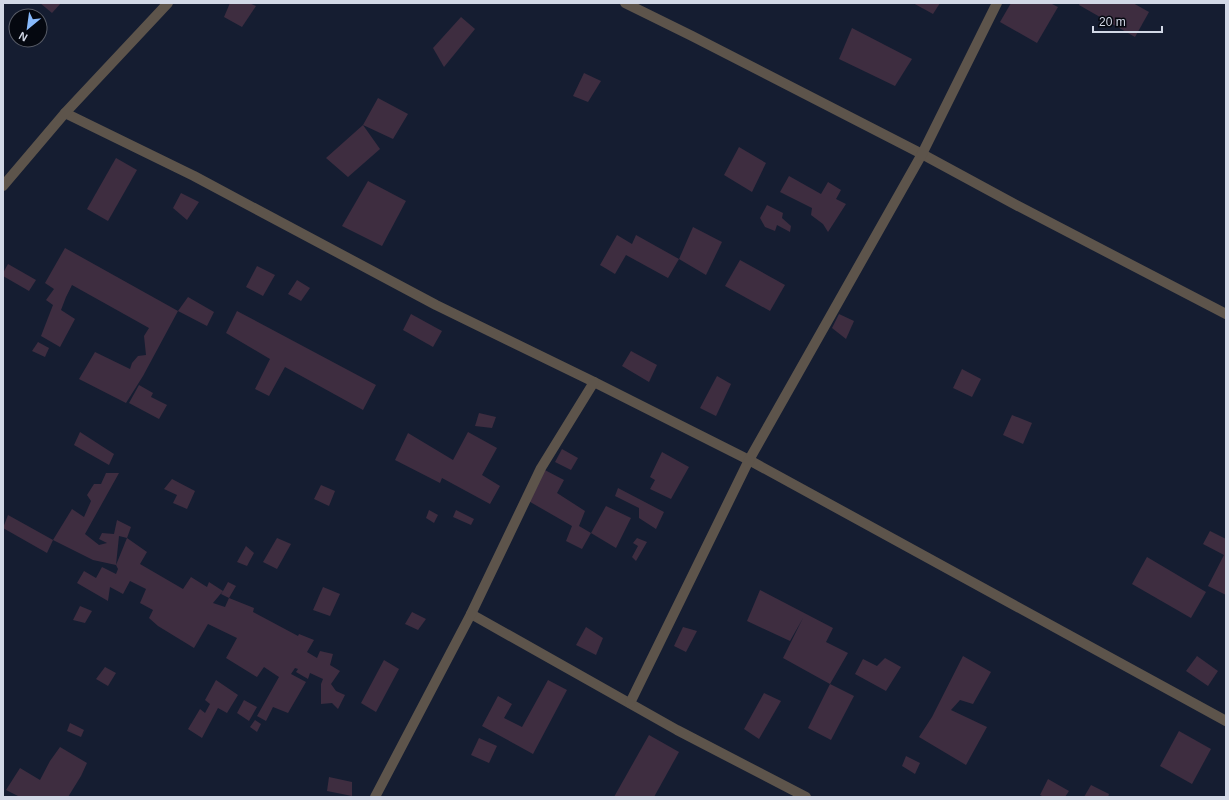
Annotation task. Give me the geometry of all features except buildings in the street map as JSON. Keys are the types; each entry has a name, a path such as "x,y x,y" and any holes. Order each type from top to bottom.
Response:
{"street":[{"path":"3,186 65,112 168,3"},
{"path":"625,3 922,154 1018,206 1226,314"},
{"path":"630,703 749,460 922,154 997,3"},
{"path":"65,112 206,182 436,305 749,460 1226,721"},
{"path":"375,797 471,614 541,468 594,382"},
{"path":"471,614 677,730 806,797"}]}
